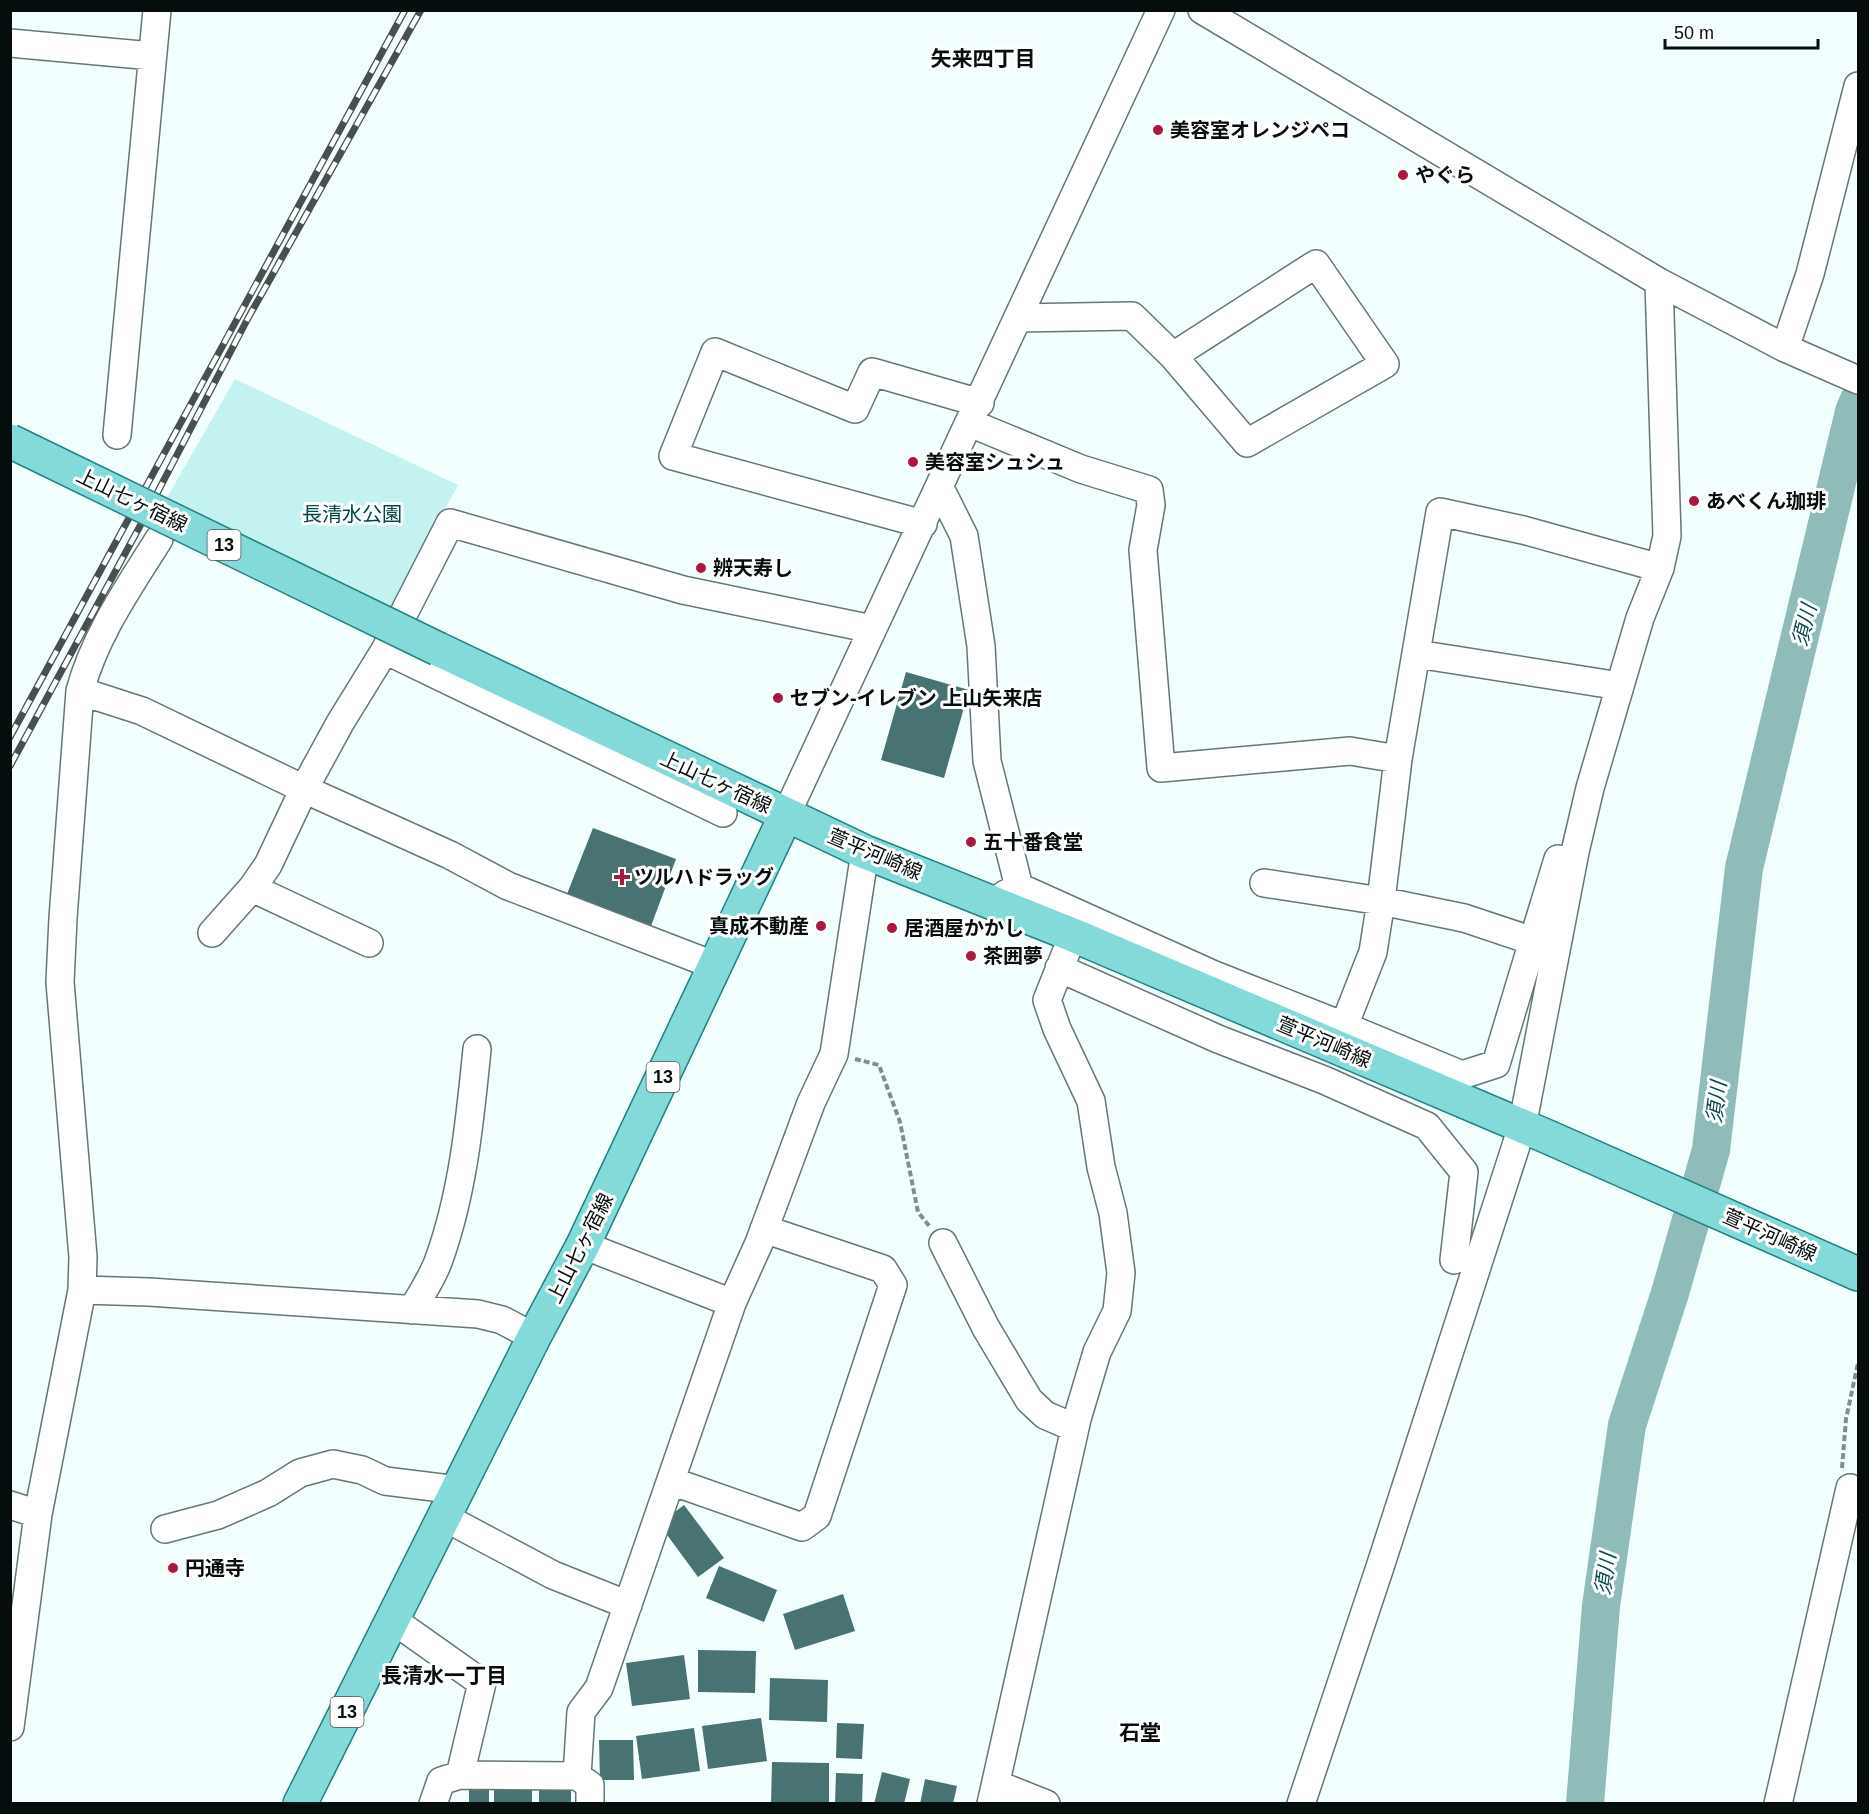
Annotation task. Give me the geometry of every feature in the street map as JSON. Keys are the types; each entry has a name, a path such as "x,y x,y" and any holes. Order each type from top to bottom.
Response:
{"main road":[{"name":"上山七ヶ宿線","path":"10,441 786,815 583,1245 534,1337 300,1803"},
{"name":"萱平河崎線","path":"786,815 865,852 1072,935 1535,1132 1858,1274"}],"street":[{"path":"117,435 157,10"},
{"path":"786,815 1161,10"},
{"path":"1202,10 1659,282 1785,348 1858,380"},
{"path":"10,43 152,56"},
{"path":"1785,348 1810,274 1858,86"},
{"path":"1018,318 1132,316 1173,356 1247,443 1384,364 1316,264 1173,356"},
{"path":"1301,1803 1384,1555 1535,1132 1575,852 1595,771 1640,618 1660,568 1666,536 1659,282"},
{"path":"923,524 673,456 715,351 855,409 872,372 975,413 1081,469 1149,490 1151,505 1143,550 1161,768 1350,751 1398,759"},
{"path":"940,488 964,536 981,646 987,760 1019,887"},
{"path":"1344,1026 1373,952 1398,759 1440,512 1523,530 1660,568"},
{"path":"212,933 252,888 268,865 304,789 340,723 385,650 450,523 682,590 872,629"},
{"path":"10,1727 38,1514 82,1290 83,1257 60,982 80,691 86,666 116,608 159,539"},
{"path":"385,650 723,813"},
{"path":"1417,654 1620,686"},
{"path":"80,691 142,711 304,789 450,855 508,886 716,966"},
{"path":"1019,887 1212,974 1462,1075 1496,1064 1574,809 1595,771"},
{"path":"577,1776 582,1712 599,1688 732,1303 764,1228 811,1103 834,1054 865,852"},
{"path":"1264,883 1381,901 1464,918 1533,941"},
{"path":"991,902 1019,887"},
{"path":"252,888 369,943"},
{"path":"1046,1803 993,1794 1075,1428 1097,1352 1117,1311 1121,1273 1113,1213 1101,1167 1091,1101 1057,1029 1047,1000 1072,935"},
{"path":"1059,968 1427,1126 1464,1172 1454,1260"},
{"path":"412,1310 438,1264 450,1226 470,1120 477,1049"},
{"path":"671,1481 802,1527 817,1516 893,1285 883,1269 764,1228"},
{"path":"943,1243 986,1328 1029,1400 1045,1415 1075,1428"},
{"path":"583,1245 732,1303"},
{"path":"82,1290 149,1292 478,1314 502,1320 534,1337"},
{"path":"165,1529 218,1515 268,1492 300,1473 333,1464 363,1470 385,1481 451,1504 553,1575 628,1605"},
{"path":"1778,1803 1854,1490"},
{"path":"10,1505 38,1514"},
{"path":"393,1620 482,1683 460,1775"},
{"path":"433,1803 441,1781 460,1775 577,1776 590,1785 590,1803"}],"path":[{"path":"834,1054 879,1065 900,1122 918,1212 943,1243"},
{"path":"1854,1490 1841,1467 1846,1419 1858,1363"}],"green space":[{"name":"長清水公園","path":"235,379 458,485 391,612 165,501"}],"building":[{"path":"906,672 969,690 944,778 881,760"},
{"name":"ツルハドラッグ","path":"593,828 676,859 651,926 567,894"},
{"path":"684,1505 724,1558 698,1577 659,1524"},
{"path":"719,1566 777,1590 764,1622 706,1598"},
{"path":"843,1594 855,1631 795,1650 783,1614"},
{"path":"698,1650 756,1651 755,1693 698,1692"},
{"path":"684,1655 690,1699 632,1706 626,1663"},
{"path":"770,1678 828,1680 827,1722 769,1720"},
{"path":"761,1718 767,1761 708,1769 702,1726"},
{"path":"837,1723 864,1724 862,1759 836,1758"},
{"path":"694,1728 700,1771 642,1779 636,1736"},
{"path":"599,1740 633,1740 634,1780 600,1780"},
{"path":"772,1762 829,1763 829,1804 771,1804"},
{"path":"882,1772 910,1779 904,1804 874,1804"},
{"path":"836,1773 863,1774 862,1804 835,1804"},
{"path":"925,1779 957,1786 953,1804 920,1804"},
{"path":"494,1782 532,1782 532,1804 494,1804"},
{"path":"571,1782 571,1804 539,1804 539,1784"},
{"path":"489,1787 489,1804 469,1804 469,1788"}],"waterway":[{"name":"須川","path":"1585,1804 1601,1606 1627,1425 1670,1293 1711,1150 1744,868 1858,402"}],"railway":[{"path":"10,737 405,10"},
{"path":"10,766 140,526 247,320 421,10"}],"place":[{"name":"美容室オレンジペコ","path":"1158,130"},
{"name":"やぐら","path":"1403,175"},
{"name":"美容室シュシュ","path":"913,462"},
{"name":"あべくん珈琲","path":"1694,501"},
{"name":"辨天寿し","path":"701,568"},
{"name":"セブン-イレブン 上山矢来店","path":"778,698"},
{"name":"五十番食堂","path":"971,842"},
{"name":"ツルハドラッグ","path":"622,877"},
{"name":"真成不動産","path":"821,926"},
{"name":"居酒屋かかし","path":"892,928"},
{"name":"茶囲夢","path":"971,956"},
{"name":"円通寺","path":"173,1568"}],"district":[{"name":"矢来四丁目","path":"983,58"},
{"name":"長清水一丁目","path":"444,1675"},
{"name":"石堂","path":"1140,1732"}]}
